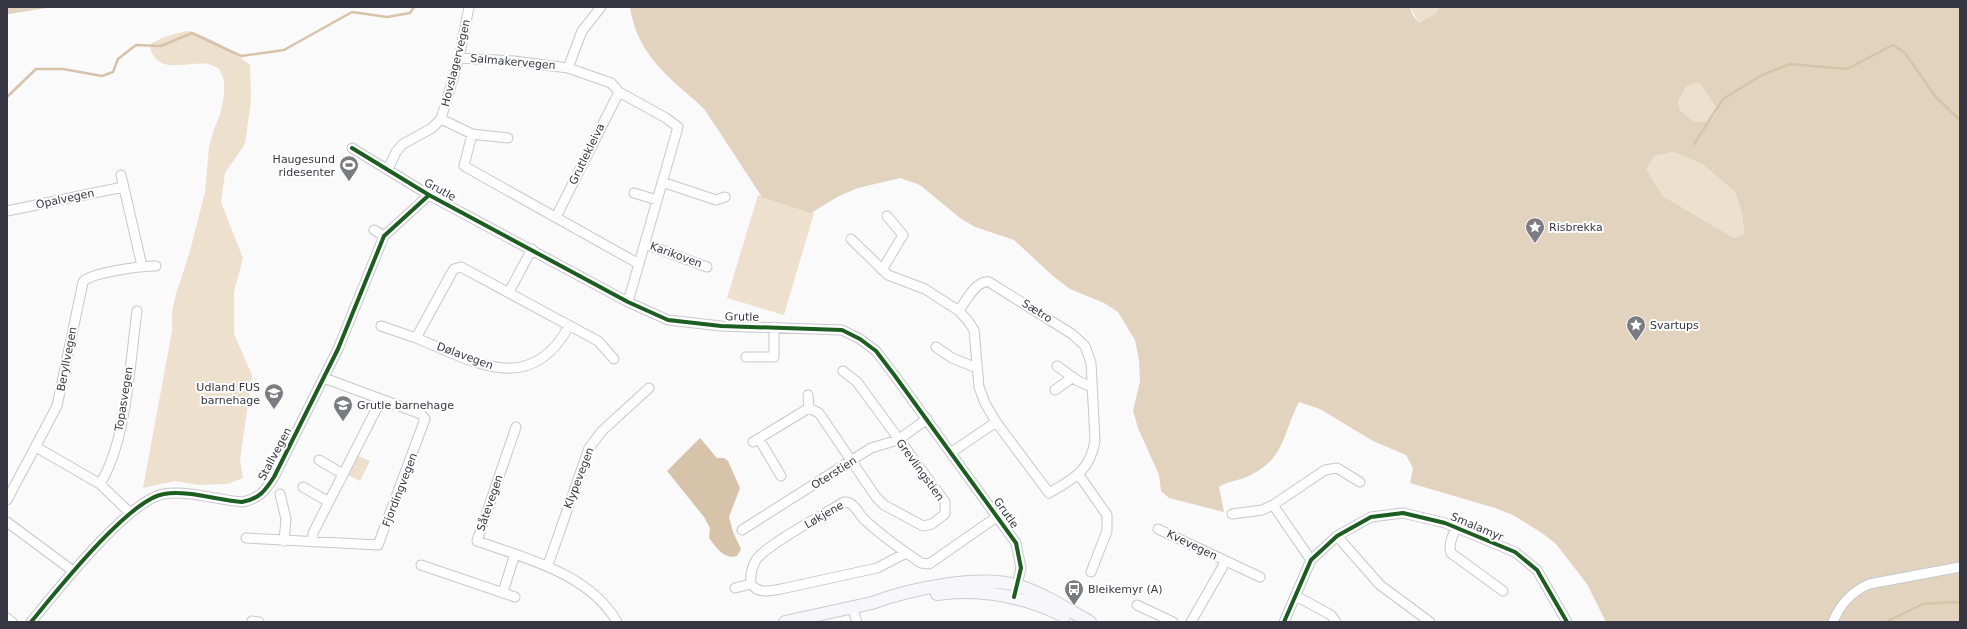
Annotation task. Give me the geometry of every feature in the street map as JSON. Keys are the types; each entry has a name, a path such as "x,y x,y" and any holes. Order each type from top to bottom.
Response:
{"main road":[{"path":"785,622 957,583 994,583 1016,591 1046,598 1090,622"},
{"path":"1016,591 1033,602 1076,622"}],"street":[{"name":"Hovslagervegen","path":"388,169 396,152 403,144 432,128 442,119 459,58 469,7"},
{"name":"Salmakervegen","path":"568,68 582,31 601,7"},
{"name":"Salmakervegen","path":"459,58 514,61 568,68 611,83 618,92"},
{"name":"Karikoven","path":"618,92 666,118 678,127 628,302"},
{"name":"Grutlekleiva","path":"556,217 618,92"},
{"name":"Hovslagervegen","path":"442,119 472,134 508,138"},
{"path":"472,134 464,166 639,264"},
{"name":"Grutle","path":"352,148 429,195 532,249 628,302 668,320 721,326 842,330 860,339 876,351 952,452 1016,543 1020,555 1021,568 1016,591"},
{"path":"121,175 142,266"},
{"path":"662,182 716,200 725,197"},
{"name":"Opalvegen","path":"7,212 124,187"},
{"path":"634,193 657,200"},
{"name":"Stallvegen","path":"31,622 73,571 130,513 147,500 164,494 184,494 242,502 258,497 265,491 274,477 324,378 384,236 429,195"},
{"path":"882,270 903,235 887,216"},
{"path":"374,230 384,236"},
{"name":"Sætro","path":"851,239 888,275 925,289 958,311 974,330 977,350 979,388 996,422 1050,494 1079,474 1090,458 1095,441 1091,363 1085,346 1072,334 989,282 982,282 958,311"},
{"name":"Karikoven","path":"645,244 707,266"},
{"path":"509,292 532,249"},
{"name":"Beryllvegen","path":"7,500 36,447 60,397 83,282 91,277 142,266 156,266"},
{"path":"416,338 451,274 457,267 463,268 509,292 598,341 614,359"},
{"name":"Topasvegen","path":"100,484 108,472 121,427 137,310"},
{"name":"Dølavegen","path":"381,326 486,365 509,370 520,368 540,360 553,349 564,336 569,326"},
{"path":"746,357 774,358 774,327"},
{"path":"936,347 952,358 977,368"},
{"path":"1057,366 1073,377 1092,387"},
{"name":"Grevlingstien","path":"809,408 819,413 870,489 884,505 923,526 932,524 945,514 944,502 857,382 843,371"},
{"path":"1055,390 1073,377"},
{"name":"Fjordingvegen","path":"246,538 378,545 425,419 421,414 324,378"},
{"name":"Klypevegen","path":"548,565 589,448 602,431 649,388"},
{"path":"781,476 756,441 809,408 808,395"},
{"path":"313,542 313,533 381,400"},
{"name":"Oterstien","path":"742,530 852,462 871,448 898,440 927,419"},
{"path":"952,452 996,422"},
{"name":"Såtevegen","path":"516,427 477,541 548,565 593,594 608,609 617,622"},
{"path":"36,447 100,484 130,513"},
{"path":"319,460 343,474"},
{"path":"1232,514 1262,510 1273,505 1325,470 1337,468 1360,482"},
{"path":"1079,474 1104,508 1107,519 1107,531 1091,572"},
{"path":"303,488 329,502"},
{"path":"280,494 286,519 284,541"},
{"name":"Løkjene","path":"751,584 750,578 754,564 764,551 844,502 852,504 865,520 921,564 929,564 998,516"},
{"path":"1273,505 1311,560"},
{"name":"Smalamyr","path":"1284,622 1311,560 1337,536 1371,517 1403,513 1445,523 1515,552 1537,570 1567,622"},
{"path":"7,522 73,571"},
{"name":"Smalamyr","path":"1456,527 1450,542 1451,553 1503,591"},
{"name":"Kvevegen","path":"1158,529 1260,577"},
{"path":"1337,536 1380,585 1430,622"},
{"path":"735,588 751,584 758,590 765,592 781,589 877,568 906,553"},
{"path":"503,592 515,554"},
{"name":"Kvevegen","path":"1191,622 1226,561"},
{"path":"421,565 515,597"},
{"path":"1833,622 1845,601 1859,589 1869,584 1960,567"},
{"path":"1296,596 1332,620"},
{"path":"1137,605 1173,622"},
{"path":"852,607 856,622"},
{"path":"7,618 12,622"}],"shaded area":[{"path":"7,7 53,7 7,14"},
{"path":"630,7 1410,7 1412,14 1419,23 1436,13 1439,7 1960,7 1960,622 1606,622 1587,584 1556,544 1542,533 1513,515 1495,508 1410,483 1413,468 1406,455 1373,441 1320,409 1299,402 1282,443 1271,460 1251,475 1226,483 1219,487 1224,512 1169,498 1161,491 1159,475 1138,428 1133,411 1140,381 1139,360 1135,340 1118,312 1104,303 1070,289 1053,276 1014,240 975,227 960,218 920,185 900,178 858,188 839,196 811,213 762,197 705,110 666,75 645,49 632,19","holes":["1699,82 1718,110 1711,121 1694,122 1680,110 1678,101 1686,87","1673,152 1702,164 1735,192 1742,213 1744,233 1734,238 1663,196 1646,169 1655,156"]},
{"path":"1410,7 1439,7 1436,13 1419,23"},
{"path":"189,31 206,37 221,45 250,65 251,100 245,144 225,173 221,202 243,258 234,292 234,334 252,375 240,460 243,478 227,484 199,485 175,481 143,488 172,331 172,312 205,192 209,147 220,115 224,96 224,80 219,69 208,64 166,64 159,61 153,55 149,45 169,36"},
{"path":"1699,82 1718,110 1711,121 1694,122 1680,110 1678,101 1686,87"},
{"path":"1673,152 1702,164 1735,192 1742,213 1744,233 1734,238 1663,196 1646,169 1655,156"},
{"path":"758,195 814,213 784,315 727,298"},
{"path":"700,438 717,458 724,458 728,461 740,488 729,517 733,532 741,549 737,556 728,556 714,545 709,538 710,528 704,517 667,471"},
{"path":"356,455 370,461 360,481 346,474"}],"waterway":[{"path":"7,97 36,69 63,69 102,76 113,72 118,59 136,45 161,46 192,33 241,56 284,50 352,12 387,17 410,13 414,7"},
{"path":"1694,144 1723,99 1762,75 1790,64 1847,69 1893,45 1905,53 1935,96 1960,120"},
{"path":"1886,622 1923,604 1960,603"}],"cycle path":[{"path":"352,148 429,195 628,302 668,320 721,326 842,330 860,339 876,351 1016,543 1021,568 1014,597"},
{"path":"31,622 93,549 132,512 149,500 164,494 183,493 242,502 253,499 261,494 274,477 338,349 384,236 429,195"},
{"path":"1284,622 1311,560 1337,536 1371,517 1403,513 1445,523 1515,552 1537,570 1567,622"}],"place":[{"name":"Haugesund ridesenter","path":"349,182"},
{"name":"Risbrekka","path":"1535,244"},
{"name":"Svartups","path":"1636,342"},
{"name":"Udland FUS barnehage","path":"274,410"},
{"name":"Grutle barnehage","path":"343,422"},
{"name":"Bleikemyr (A)","path":"1074,606"}]}
